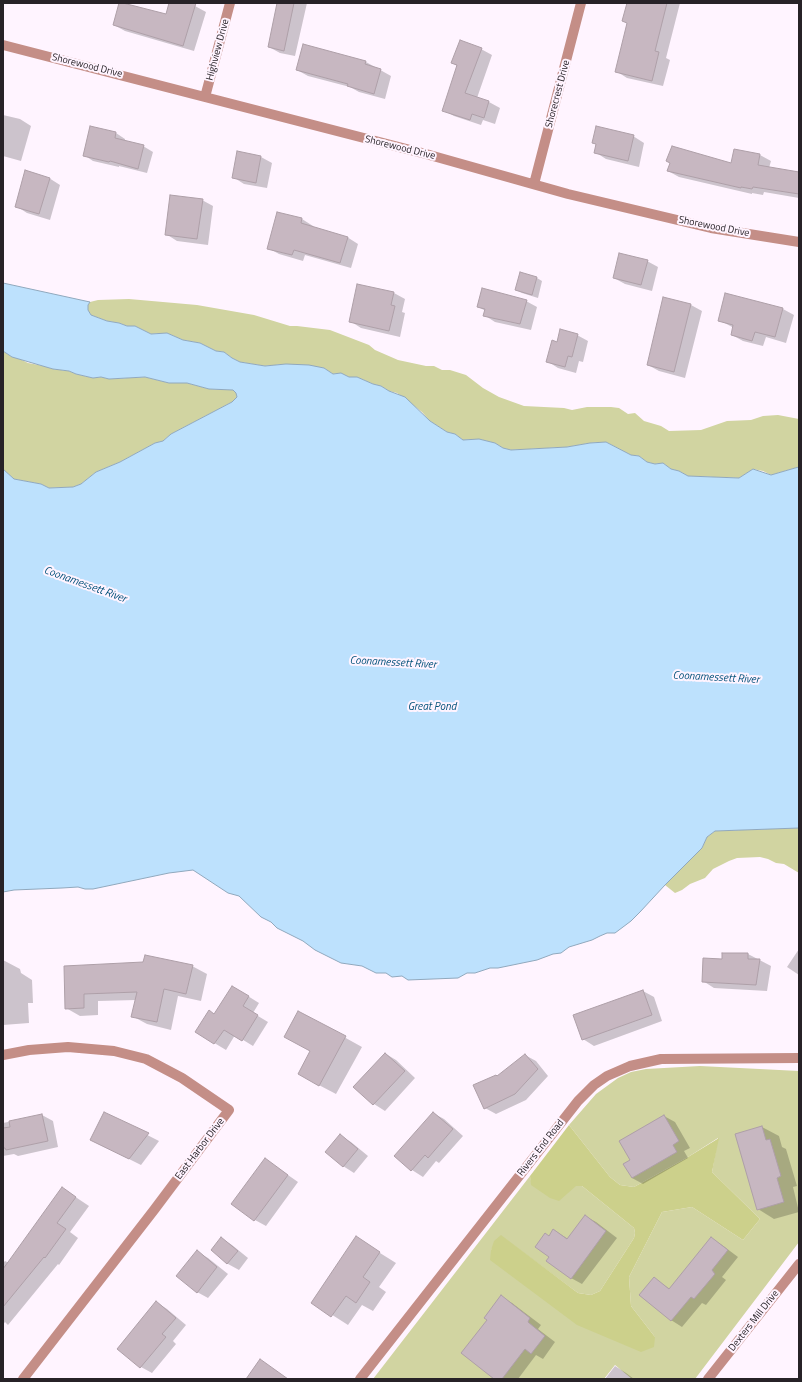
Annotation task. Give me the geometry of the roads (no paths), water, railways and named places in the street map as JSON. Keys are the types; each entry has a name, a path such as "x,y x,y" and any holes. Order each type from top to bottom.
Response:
{"street":[{"name":"Highview Drive","path":"205,97 230,3"},
{"name":"Shorecrest Drive","path":"534,184 581,3"},
{"name":"Shorewood Drive","path":"3,45 426,154 534,184 710,228 799,242"},
{"name":"East Harbor Drive","path":"3,1055 30,1050 68,1047 114,1051 146,1059 158,1065 182,1078 229,1110 154,1210 23,1379"},
{"name":"Rivers End Road","path":"360,1379 578,1100 594,1085 607,1076 630,1066 656,1060 799,1058"},
{"name":"Dexters Mill Drive","path":"708,1379 799,1264"}],"water":[{"name":"Great Pond","path":"3,283 90,302 88,305 88,310 91,315 127,326 135,326 151,334 167,333 183,340 200,343 216,351 224,352 240,362 265,366 286,364 309,365 324,368 333,374 341,373 349,377 357,377 405,397 430,421 447,432 455,434 463,440 479,439 495,443 503,448 511,450 567,447 606,442 631,455 639,456 647,462 655,464 663,463 671,469 688,476 739,478 753,469 771,475 799,467 799,828 715,831 707,837 702,848 640,912 615,933 607,933 592,940 569,947 561,953 553,954 537,960 498,968 490,968 475,973 467,973 458,978 408,980 402,976 392,977 386,973 376,973 362,966 341,963 277,928 271,922 261,917 239,896 228,893 193,870 169,873 93,889 78,887 14,890 3,892 3,469 14,479 41,484 49,488 73,487 81,484 96,472 120,462 155,443 163,441 171,434 232,402 237,397 233,390 209,389 187,383 169,383 145,377 109,379 101,377 93,378 69,371 53,369 12,357 3,351"}],"water label":[{"name":"Coonamessett River","path":"85,585"},
{"name":"Coonamessett River","path":"393,663"},
{"name":"Coonamessett River","path":"716,678"}]}
